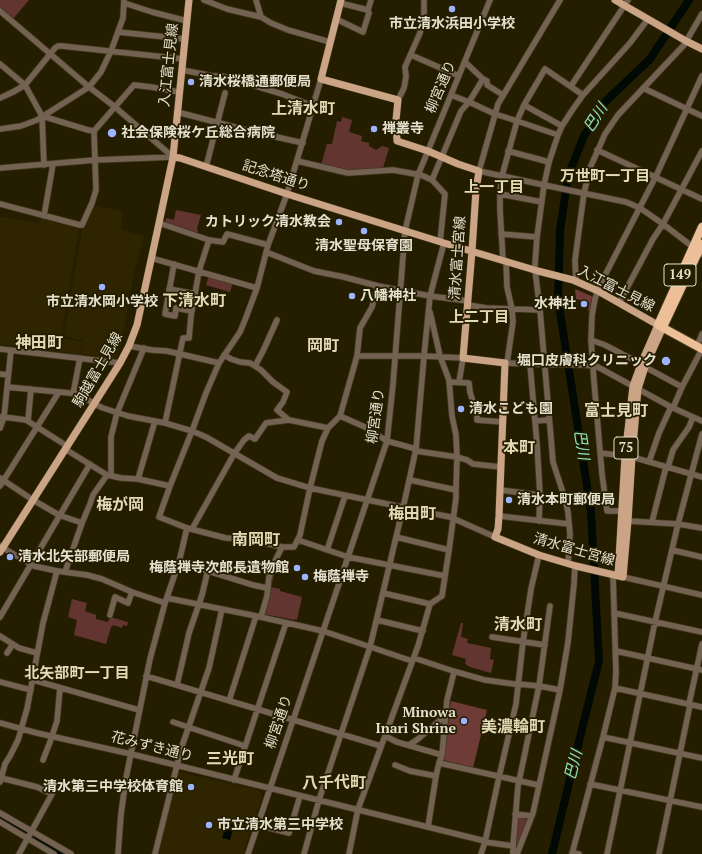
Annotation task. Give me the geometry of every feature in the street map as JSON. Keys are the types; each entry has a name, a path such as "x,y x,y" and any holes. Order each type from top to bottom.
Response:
{"highway":[{"name":"149","path":"698,251 702,226"},
{"name":"149","path":"661,326 702,244"},
{"path":"661,326 700,348"}],"main road":[{"name":"入江富士見線","path":"172,157 189,0"},
{"path":"615,0 627,3 649,20 702,49"},
{"path":"340,1 321,79 398,100 396,120 397,141 428,151 479,171"},
{"name":"記念塔通り","path":"172,157 405,231 536,270"},
{"name":"駒越富士見線","path":"1,548 120,363 129,346 137,325 172,157"},
{"name":"清水富士宮線","path":"463,358 476,190 479,171"},
{"name":"入江富士見線","path":"536,270 574,280 598,291 661,326"},
{"name":"75","path":"616,575 625,516 628,456 635,388 643,365 661,326"},
{"path":"463,358 506,363 499,516 496,538"},
{"name":"清水富士宮線","path":"496,538 539,555 616,575"}],"street":[{"path":"204,0 227,9 262,18 271,24 288,30 330,42"},
{"path":"256,0 262,18"},
{"path":"340,1 368,10 371,0"},
{"path":"398,100 404,88 406,77 405,67 420,33 424,14 424,0"},
{"name":"柳宮通り","path":"248,854 387,441 405,231 418,175 490,0"},
{"path":"560,0 498,104 479,171 626,202 640,208 698,251"},
{"path":"0,130 21,126 37,120 89,87 100,72 111,51 123,18 124,2 152,12 187,21"},
{"path":"570,86 627,3"},
{"path":"0,11 89,87 115,107 172,157"},
{"path":"336,20 363,32 369,13"},
{"path":"574,280 583,193 597,150 612,122 685,41 702,14"},
{"path":"517,854 532,816 560,690 574,584 569,524 565,499 553,462 536,270 537,237 542,202 549,162 562,126 583,95 649,20"},
{"path":"118,32 185,39"},
{"path":"0,98 25,85 55,48 62,46 183,59"},
{"path":"411,55 459,76"},
{"path":"465,62 487,81 487,85 503,95"},
{"path":"0,64 25,85 42,116 44,164"},
{"path":"583,95 545,69 524,105 517,121 508,151 502,176 500,194 501,234 507,288 512,309 512,330 506,363 583,364 596,366 635,388 702,421"},
{"path":"182,70 206,75 222,76 282,94 313,106"},
{"path":"702,76 656,176 598,291 592,315 591,340 600,453 607,511 652,522 702,528"},
{"path":"321,79 298,161 268,245 257,288 240,332 219,363 206,393 159,517 190,529 226,538 255,540 282,547 294,547 300,535 322,441 328,428 340,416 357,356 361,324 372,307 378,286"},
{"path":"432,180 461,111 469,102 483,79"},
{"path":"0,204 82,225 96,190 94,131 134,85 179,92"},
{"path":"643,88 702,116"},
{"path":"206,167 225,93"},
{"path":"451,95 495,114 558,135"},
{"path":"524,105 562,126"},
{"path":"177,112 303,143"},
{"path":"42,116 94,131"},
{"path":"597,150 656,176 702,199"},
{"path":"508,151 549,162"},
{"path":"619,303 702,151"},
{"name":"記念塔通り","path":"0,168 95,160 172,157"},
{"path":"298,161 348,173 393,170 421,175 432,180 445,194 442,242 430,296 416,450 410,480 370,647 319,800 304,854"},
{"path":"44,216 53,164"},
{"path":"500,194 542,202"},
{"path":"159,224 209,240 222,242 227,234 268,245"},
{"path":"501,234 537,237"},
{"path":"165,423 183,338 188,338 194,294 209,240"},
{"path":"266,252 314,270 344,276 401,291 468,303 486,308 540,310"},
{"path":"151,258 257,288"},
{"path":"174,264 165,314 175,316 176,308 192,311"},
{"path":"169,289 194,294"},
{"path":"349,854 358,809 413,660 430,604 442,596 454,519 457,457 456,435 452,416 449,382 440,356 429,308"},
{"path":"255,366 266,346 277,320"},
{"path":"649,462 659,433 700,348 702,334"},
{"path":"591,340 605,344 682,387"},
{"path":"129,346 168,351 219,363"},
{"path":"65,572 93,495 109,475 111,437 117,413 144,348"},
{"path":"0,349 120,363"},
{"path":"0,428 11,350"},
{"path":"224,355 240,362 250,363 261,370 273,382 287,392 283,402 277,410 289,420"},
{"path":"357,356 394,355 463,358 459,382"},
{"path":"73,394 80,358"},
{"path":"530,364 540,495 540,521"},
{"path":"0,374 8,375"},
{"path":"449,382 469,384 473,402 477,409 477,420 503,422"},
{"path":"6,387 80,394 94,404 117,413 165,423 192,431 206,437 277,478 310,488 454,519 496,538"},
{"path":"28,421 31,389"},
{"path":"0,486 2,480 59,392"},
{"path":"340,416 365,427 387,441 416,450 457,457 474,464 501,467"},
{"path":"2,417 19,418 28,421 90,464 109,475 138,479 170,486"},
{"path":"652,522 673,450 689,427 693,417"},
{"path":"118,854 122,807 146,676 166,600 190,529 234,454 244,440 249,436 255,439 266,424 289,420 328,428"},
{"path":"535,421 549,420"},
{"path":"138,479 155,421"},
{"path":"607,854 672,550 702,434"},
{"path":"600,453 628,456 702,477"},
{"path":"0,617 90,464"},
{"path":"2,480 59,515 82,523"},
{"path":"410,480 456,490"},
{"path":"500,490 540,495"},
{"path":"326,550 346,496"},
{"path":"499,516 569,524"},
{"path":"396,537 449,550"},
{"path":"298,540 348,557 445,576"},
{"path":"229,701 267,596 267,588 271,570 282,547"},
{"path":"1,548 31,565 102,579 132,592 166,600 222,609 323,631 370,647 485,680 560,690"},
{"path":"672,550 702,557"},
{"path":"481,854 516,704 531,588 539,555"},
{"path":"179,562 267,588"},
{"path":"177,685 188,638 199,605 208,570"},
{"path":"19,854 52,794 30,785 1,780 3,768 15,745 21,728 31,690 43,623 57,571"},
{"path":"579,854 572,853 615,688 616,651 614,613 616,575 702,595"},
{"path":"110,615 115,597 128,603 132,592"},
{"path":"383,593 430,604"},
{"path":"513,854 515,814 519,781 539,686 550,606"},
{"path":"155,854 181,749 208,668 222,609"},
{"path":"614,613 702,632"},
{"path":"377,620 423,631"},
{"path":"234,780 286,623"},
{"path":"0,636 19,648 37,653"},
{"path":"492,637 545,645"},
{"path":"7,653 13,644"},
{"path":"659,854 690,704 699,669 702,644"},
{"path":"616,651 699,669"},
{"path":"428,827 436,776 442,755 447,700 454,672"},
{"path":"146,676 381,746"},
{"path":"33,680 139,710"},
{"path":"0,682 31,690"},
{"path":"42,760 57,721 60,688"},
{"path":"615,688 702,707"},
{"path":"409,745 445,716"},
{"path":"173,722 245,746"},
{"name":"花みずき通り","path":"0,723 485,841 513,846"},
{"path":"384,736 397,742 442,755"},
{"path":"603,738 702,758"},
{"path":"439,763 538,785"},
{"path":"395,766 410,771 436,776"},
{"path":"590,784 702,807"},
{"path":"258,825 289,833 300,796"},
{"path":"0,812 71,854"},
{"path":"515,814 532,816"},
{"path":"0,822 54,854"}],"shaded area":[{"path":"0,0 29,0 13,19 0,7"},
{"path":"342,117 352,120 349,132 362,136 361,141 369,143 369,146 376,150 382,146 389,148 383,168 350,171 321,165 327,144 332,144 337,121 341,122"},
{"name":"市立清水岡小学校","path":"94,206 122,211 121,230 144,236 134,273 121,344 116,359 81,354 83,340 64,336 82,230"},
{"path":"176,210 201,215 197,234 166,224 166,218 174,220"},
{"path":"0,217 37,223 41,219 79,229 61,338 82,342 80,354 0,344"},
{"path":"209,276 233,282 230,292 206,285"},
{"path":"575,289 594,297 591,312 588,311 589,302 576,299"},
{"path":"271,574 274,575 271,587 302,597 297,620 263,614"},
{"path":"72,599 87,603 85,611 96,615 96,619 108,622 110,617 128,622 127,626 123,625 122,628 113,625 106,644 74,635 77,620 68,617"},
{"path":"461,623 463,623 461,637 468,639 467,643 491,648 490,659 494,660 491,673 470,667 465,664 466,659 452,655"},
{"path":"451,701 487,710 473,768 443,760"},
{"name":"市立清水第三中学校","path":"177,772 259,790 262,796 243,854 158,854"},
{"path":"517,816 530,817 519,845 514,845"},
{"path":"226,823 234,825 230,840 222,838"}],"waterway":[{"name":"巴川","path":"552,854 599,661 591,512 558,299 560,231 568,176 584,136 605,102 650,59 689,0"},
{"path":"0,818 62,854"}],"place":[{"name":"市立清水浜田小学校","path":"452,9"},
{"name":"清水桜橋通郵便局","path":"191,82"},
{"name":"禅叢寺","path":"374,129"},
{"name":"社会保険桜ケ丘総合病院","path":"112,133"},
{"name":"カトリック清水教会","path":"339,222"},
{"name":"清水聖母保育園","path":"364,231"},
{"name":"市立清水岡小学校","path":"102,287"},
{"name":"八幡神社","path":"352,296"},
{"name":"水神社","path":"584,304"},
{"name":"堀口皮膚科クリニック","path":"666,361"},
{"name":"清水こども園","path":"461,409"},
{"name":"清水本町郵便局","path":"509,500"},
{"name":"清水北矢部郵便局","path":"10,557"},
{"name":"梅蔭禅寺次郎長遺物館","path":"297,568"},
{"name":"梅蔭禅寺","path":"305,577"},
{"name":"Minowa Inari Shrine","path":"464,721"},
{"name":"清水第三中学校体育館","path":"191,787"},
{"name":"市立清水第三中学校","path":"209,825"}],"district":[{"name":"上清水町","path":"303,109"},
{"name":"万世町一丁目","path":"605,177"},
{"name":"上一丁目","path":"494,188"},
{"name":"下清水町","path":"194,301"},
{"name":"上二丁目","path":"479,318"},
{"name":"神田町","path":"39,343"},
{"name":"岡町","path":"323,346"},
{"name":"富士見町","path":"616,411"},
{"name":"本町","path":"519,448"},
{"name":"梅が岡","path":"120,505"},
{"name":"梅田町","path":"412,514"},
{"name":"南岡町","path":"256,540"},
{"name":"清水町","path":"518,625"},
{"name":"北矢部町一丁目","path":"77,674"},
{"name":"美濃輪町","path":"513,727"},
{"name":"三光町","path":"230,759"},
{"name":"八千代町","path":"334,783"}]}
